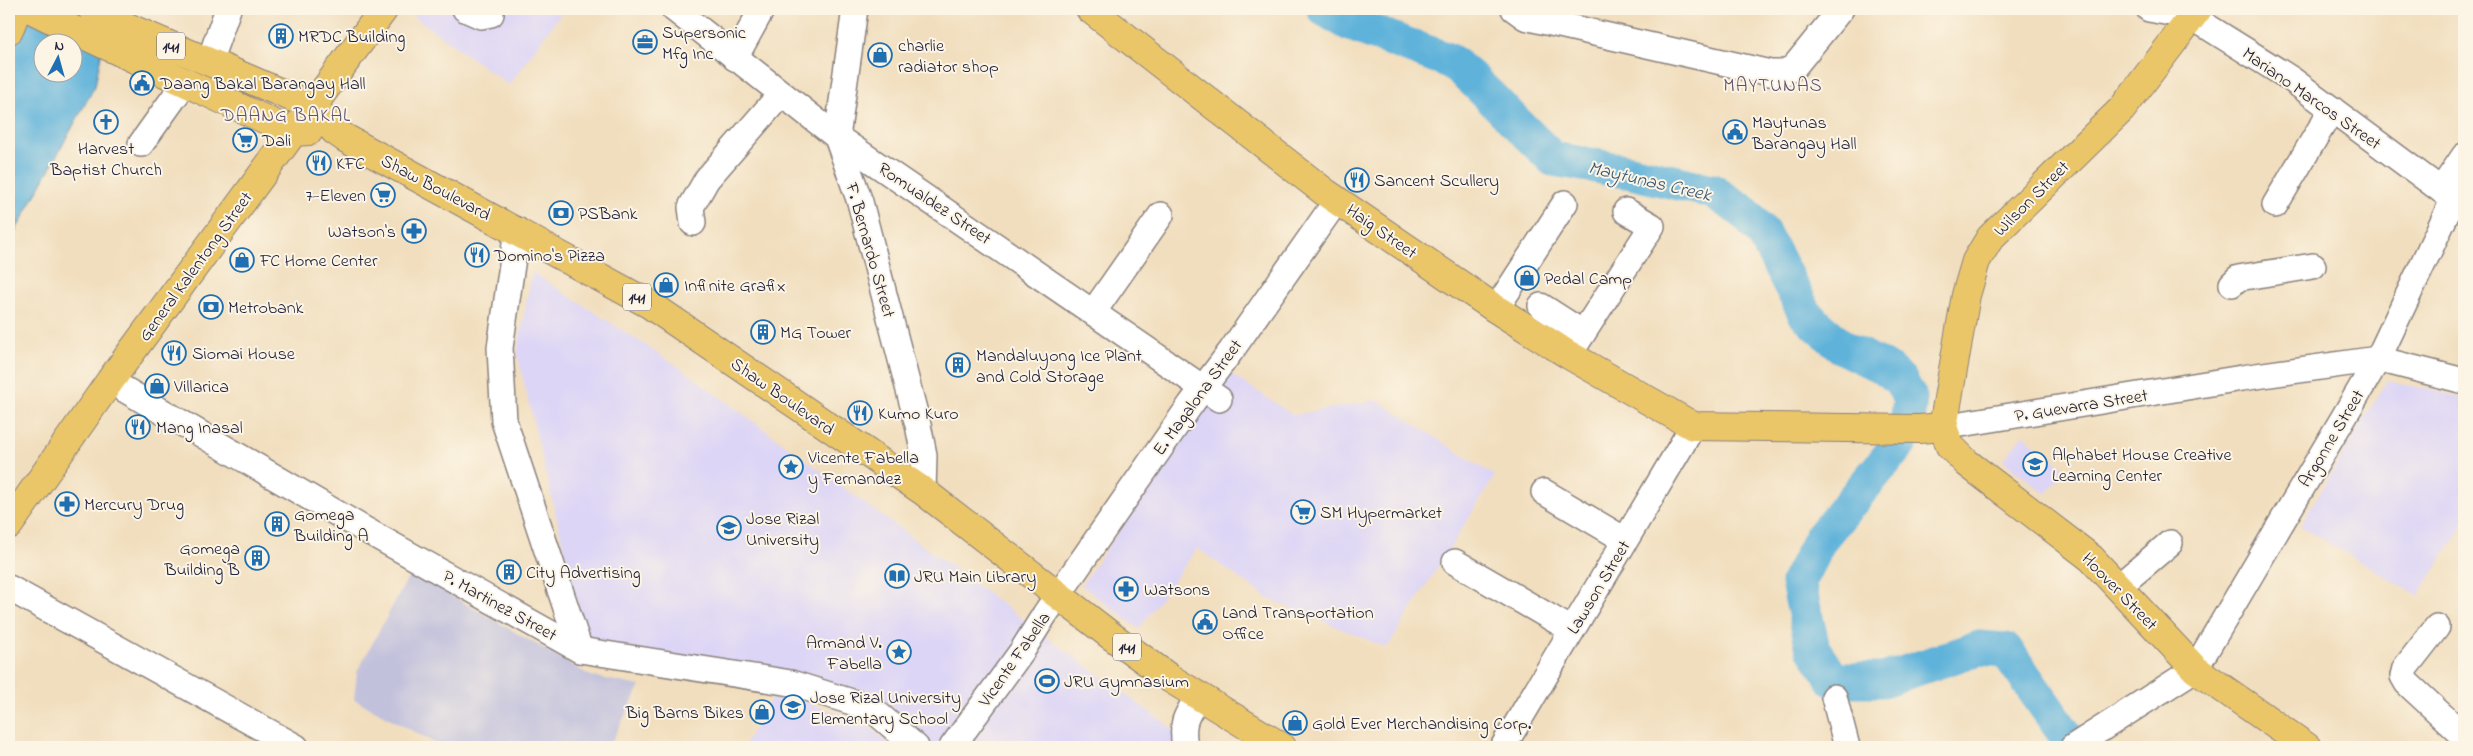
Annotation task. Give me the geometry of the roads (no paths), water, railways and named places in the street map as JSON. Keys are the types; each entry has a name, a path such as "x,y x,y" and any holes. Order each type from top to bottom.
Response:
{"main road":[{"path":"9,30 17,9"},
{"name":"Shaw Boulevard","path":"31,9 120,53 186,81 292,132 335,131"},
{"name":"Shaw Boulevard","path":"92,9 312,106 335,131 649,304 923,491 1058,595 1198,697 1282,747"},
{"name":"General Kalentong Street","path":"9,525 110,381 384,9"},
{"name":"Haig Street","path":"1090,9 1300,174 1337,200 1496,309 1576,344 1693,426"},
{"name":"Wilson Street","path":"1931,428 1976,261 1990,238 2122,109 2195,13"},
{"name":"P. Guevarra Street","path":"1693,426 1931,428"},
{"name":"Hoover Street","path":"1931,428 1967,463 2091,558 2195,669 2307,747"}],"street":[{"path":"209,62 228,9"},
{"path":"465,9 481,16 491,14"},
{"name":"Romualdez Street","path":"674,9 837,137 1094,311 1205,401"},
{"path":"735,58 762,9"},
{"name":"F. Bernardo Street","path":"856,9 837,137 860,202 918,425 924,455 923,491"},
{"path":"1514,9 1525,17 1770,73 1783,73 1794,67 1841,9"},
{"name":"Mariano Marcos Street","path":"2149,9 2195,13 2291,79 2453,199"},
{"path":"142,144 186,81"},
{"path":"693,222 691,206 707,179 781,94"},
{"path":"2274,205 2332,109"},
{"name":"Argonne Street","path":"2195,669 2378,359 2453,199 2464,156"},
{"name":"E. Magalona Street","path":"1058,595 1205,401 1231,351 1337,200"},
{"path":"1496,309 1565,203"},
{"path":"1541,306 1576,344 1652,226 1626,211"},
{"path":"1094,311 1161,215"},
{"path":"517,230 500,348 504,421 580,650"},
{"path":"2232,284 2238,278 2313,266"},
{"name":"P. Guevarra Street","path":"1931,428 2242,378 2378,359 2464,381"},
{"name":"P. Martinez Street","path":"110,381 371,533 580,650 790,683 870,708 916,747"},
{"name":"Lawson Street","path":"1503,747 1693,426"},
{"path":"1544,492 1625,540"},
{"path":"2118,587 2170,543"},
{"path":"1454,562 1572,630"},
{"path":"9,588 296,747"},
{"name":"Vicente Fabella","path":"952,747 1058,595"},
{"path":"2437,627 2405,668 2403,676 2464,736"},
{"path":"2085,743 2195,669"},
{"path":"1185,747 1182,730 1184,722 1198,697"},
{"path":"1834,697 1847,747"},
{"path":"2460,747 2464,742"}],"water":[{"path":"9,9 110,9 95,86 9,243"}],"waterway":[{"name":"Maytunas Creek","path":"1324,9 1348,23 1450,61 1470,77 1553,159 1631,172 1712,191 1743,211 1763,233 1806,315 1842,347 1887,369 1900,380 1910,398 1908,416"},
{"name":"Maytunas Creek","path":"1905,431 1900,443 1820,539 1798,582 1813,649 1834,680 1883,680 1979,648 2006,650 2074,747"}],"place":[{"name":"MRDC Building","path":"281,36"},
{"name":"Supersonic Mfg Inc","path":"645,42"},
{"name":"charlie radiator shop","path":"880,55"},
{"name":"Daang Bakal Barangay Hall","path":"142,83"},
{"name":"Harvest Baptist Church","path":"106,122"},
{"name":"Maytunas Barangay Hall","path":"1735,132"},
{"name":"Dali","path":"245,140"},
{"name":"KFC","path":"319,163"},
{"name":"Sancent Scullery","path":"1357,180"},
{"name":"7-Eleven","path":"383,195"},
{"name":"PSBank","path":"561,213"},
{"name":"Watson's","path":"414,231"},
{"name":"Domino's Pizza","path":"477,255"},
{"name":"FC Home Center","path":"242,260"},
{"name":"Pedal Camp","path":"1527,278"},
{"name":"Infinite Grafix","path":"666,285"},
{"name":"Metrobank","path":"211,307"},
{"name":"MG Tower","path":"763,332"},
{"name":"Siomai House","path":"174,353"},
{"name":"Mandaluyong Ice Plant and Cold Storage","path":"958,365"},
{"name":"Villarica","path":"157,386"},
{"name":"Kumo Kuro","path":"860,413"},
{"name":"Mang Inasal","path":"138,427"},
{"name":"Alphabet House Creative Learning Center","path":"2035,464"},
{"name":"Vicente Fabella y Fernandez","path":"791,467"},
{"name":"Mercury Drug","path":"67,504"},
{"name":"SM Hypermarket","path":"1303,512"},
{"name":"Gomega Building A","path":"277,524"},
{"name":"Jose Rizal University","path":"729,528"},
{"name":"Gomega Building B","path":"257,558"},
{"name":"City Advertising","path":"509,572"},
{"name":"JRU Main Library","path":"897,576"},
{"name":"Watsons","path":"1126,589"},
{"name":"Land Transportation Office","path":"1205,622"},
{"name":"Armand V. Fabella","path":"899,652"},
{"name":"JRU Gymnasium","path":"1047,681"},
{"name":"Jose Rizal University Elementary School","path":"793,707"},
{"name":"Big Barns Bikes","path":"762,712"},
{"name":"Gold Ever Merchandising Corp.","path":"1295,723"}],"district":[{"name":"MAYTUNAS","path":"1773,84"},
{"name":"DAANG BAKAL","path":"286,114"}]}
